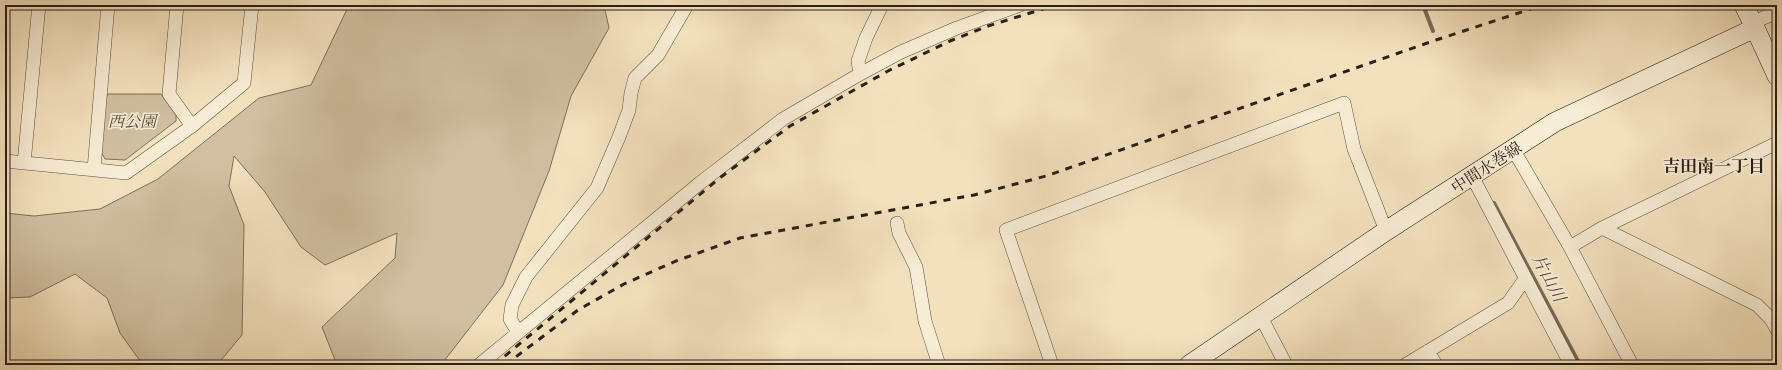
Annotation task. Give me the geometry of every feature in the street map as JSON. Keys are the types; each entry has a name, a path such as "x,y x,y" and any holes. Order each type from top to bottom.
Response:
{"main road":[{"path":"1744,5 1777,76"},
{"name":"中間水巻線","path":"1189,365 1386,231 1555,122 1753,25"}],"street":[{"path":"24,163 39,5"},
{"path":"94,169 108,5"},
{"path":"177,5 169,94 192,126"},
{"path":"5,161 126,173 192,126 244,83 252,5"},
{"path":"518,332 510,319 512,305 526,277 597,188 626,117 635,78 658,55 687,5"},
{"path":"860,74 858,61 866,38 882,5"},
{"path":"479,365 700,183 783,118 901,52 957,28 1020,5"},
{"path":"1753,25 1777,12"},
{"path":"1052,365 1006,230 1344,103 1354,149 1386,231"},
{"path":"1570,247 1602,228 1777,143"},
{"path":"1513,149 1570,247 1632,365"},
{"path":"1472,176 1571,365"},
{"path":"897,223 899,232 916,267 925,321 940,365"},
{"path":"1602,228 1757,305 1775,321"},
{"path":"1405,365 1508,303 1525,279"},
{"path":"1261,317 1286,365"},
{"path":"1428,351 1436,365"}],"green space":[{"path":"349,5 604,5 609,28 571,96 549,171 503,285 444,361 439,365 337,365 322,327 395,258 397,233 325,265 301,247 265,192 234,156 229,186 244,225 242,335 217,365 143,365 120,333 107,298 75,274 30,297 5,298 5,213 34,216 100,209 158,179 259,98 311,85"},
{"name":"西公園","path":"107,94 161,94 176,115 176,121 125,160 105,159 100,150"}],"waterway":[{"name":"片山川","path":"1423,5 1433,31"},
{"name":"片山川","path":"1494,203 1580,365"}],"railway":[{"path":"494,365 721,177 790,126 888,71 950,41 988,26 1056,5"},
{"path":"505,365 578,310 624,284 676,261 740,238 974,195 1046,176 1436,40 1543,5"}],"district":[{"name":"吉田南一丁目","path":"1714,166"}]}
